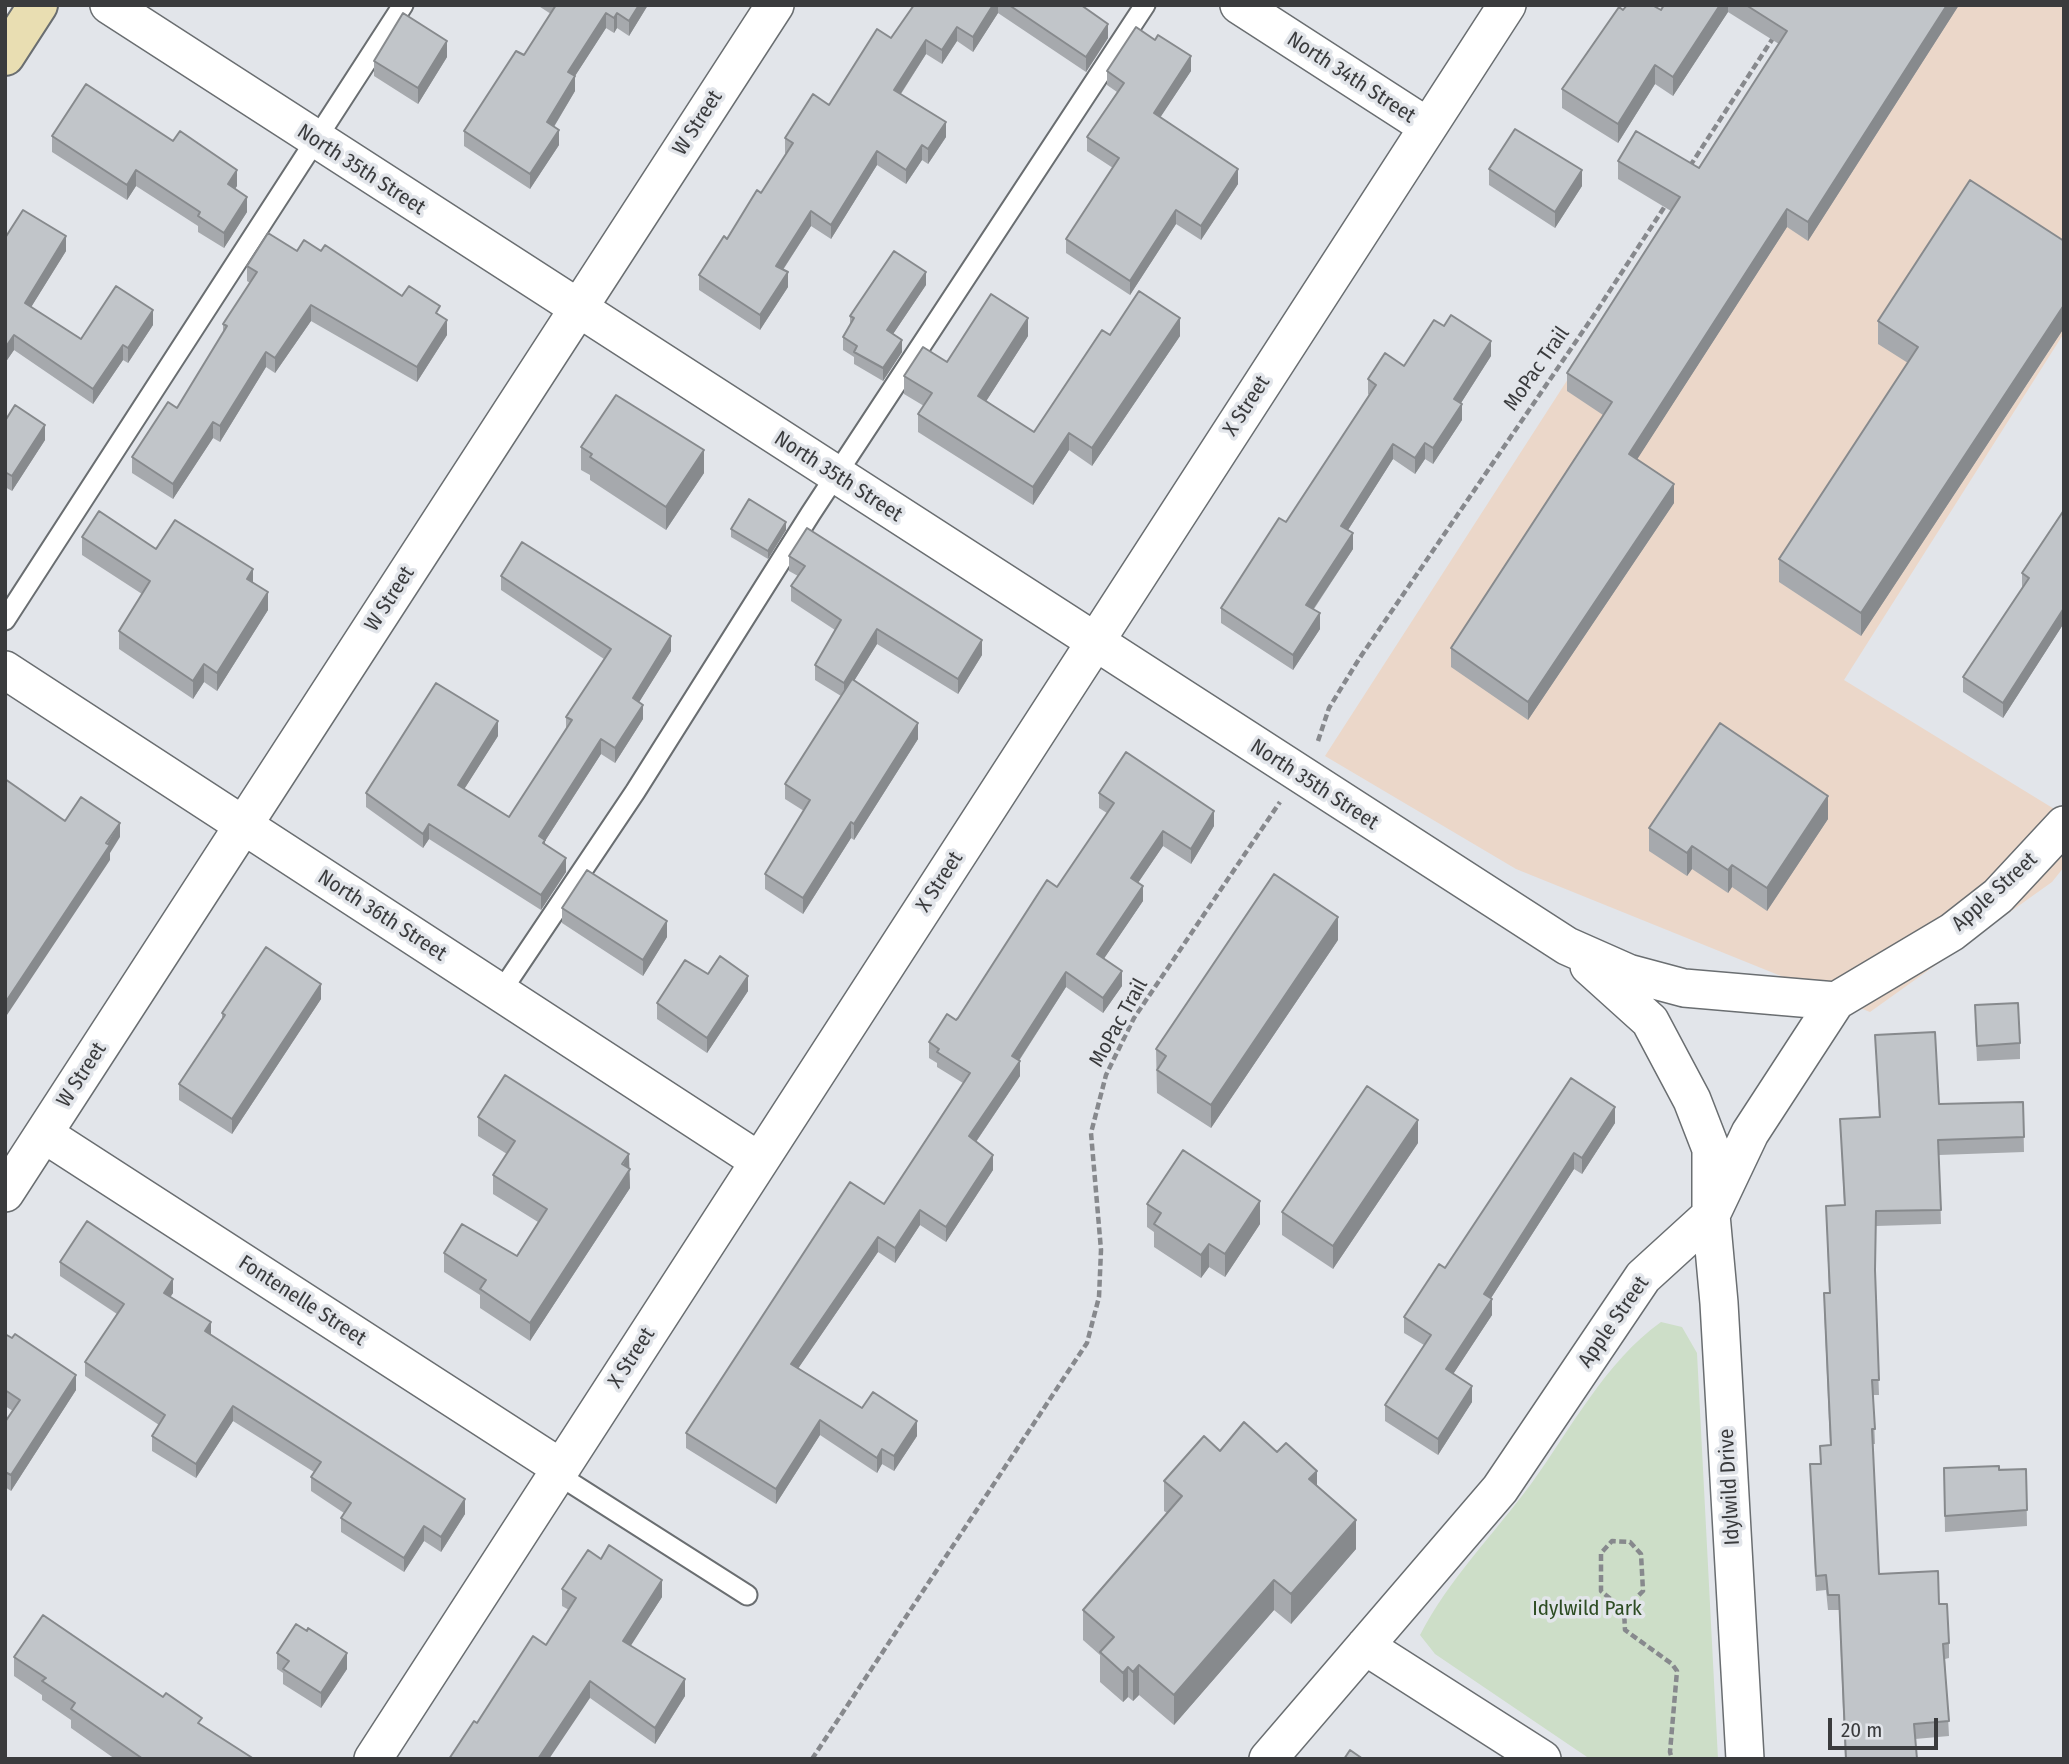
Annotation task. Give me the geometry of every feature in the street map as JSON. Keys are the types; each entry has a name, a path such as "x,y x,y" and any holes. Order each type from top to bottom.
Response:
{"main road":[{"path":"5,56 38,5"}],"street":[{"name":"North 35th Street","path":"109,5 1093,643 1567,946 1628,972 1685,988 1836,1001"},
{"name":"W Street","path":"5,1193 775,5"},
{"name":"North 34th Street","path":"1240,5 1428,127"},
{"name":"X Street","path":"373,1759 1507,5"},
{"name":"North 36th Street","path":"5,670 759,1161"},
{"name":"Apple Street","path":"1268,1759 1500,1489 1643,1277 1711,1215 1750,1133 1836,1001 1952,932 1998,896 2064,825"},
{"name":"North 35th Street","path":"1567,946 1650,1021 1668,1054 1692,1100 1711,1149 1711,1215"},
{"name":"Fontenelle Street","path":"44,1134 559,1471"},
{"name":"Idylwild Drive","path":"1711,1215 1720,1317 1745,1759"},
{"path":"1365,1646 1542,1759"}],"lane":[{"path":"5,620 403,5"},
{"path":"500,993 635,792 835,475 1145,5"},
{"path":"559,1471 747,1595"}],"path":[{"path":"1683,178 1779,28"},
{"name":"MoPac Trail","path":"1315,746 1329,708 1359,659 1594,316 1668,201"},
{"name":"MoPac Trail","path":"813,1759 1087,1343 1099,1297 1101,1250 1091,1133 1105,1075 1134,1018 1286,793"},
{"path":"1624,1610 1643,1591 1641,1554 1630,1542 1612,1541 1601,1553 1601,1591 1624,1610 1625,1630 1672,1664 1677,1671 1670,1752 1672,1759"}],"shaded area":[{"path":"1809,5 2064,5 2064,333 1844,680 2064,815 2064,867 2052,882 1870,1012 1516,869 1325,756"}],"green space":[{"name":"Idylwild Park","path":"1661,1322 1682,1327 1697,1353 1718,1759 1590,1759 1435,1654 1420,1635 1444,1595 1531,1484 1606,1376 1641,1338"}],"building":[{"path":"556,5 639,5 629,21 617,13 614,18 606,13 568,72 575,76 547,122 559,130 530,174 464,131 516,51 524,55"},
{"path":"914,5 993,5 973,37 957,27 942,50 926,40 894,90 946,122 928,149 922,145 906,170 877,151 831,225 811,211 776,266 788,272 760,315 699,275 724,236 727,239 757,190 761,193 793,143 785,138 813,94 829,105 877,29 891,38"},
{"path":"1009,5 1081,5 1108,24 1086,57"},
{"path":"1627,5 1652,5 1661,10 1664,5 1720,5 1673,77 1655,65 1618,124 1562,89 1619,7 1623,10"},
{"path":"1746,5 1947,5 1808,222 1787,209 1629,454 1674,484 1528,702 1451,648 1612,402 1567,373 1680,197 1618,161 1636,131 1699,168 1787,31"},
{"path":"403,13 447,41 418,88 374,61"},
{"path":"1136,27 1155,40 1158,35 1191,56 1154,113 1238,169 1201,226 1176,210 1130,281 1066,239 1119,158 1087,137 1124,83 1107,71"},
{"path":"86,84 173,141 180,131 237,170 228,184 247,197 224,233 198,216 200,212 136,170 127,185 52,136"},
{"path":"1515,129 1582,170 1555,212 1489,169"},
{"path":"1970,180 2064,241 2064,305 1861,613 1779,559 1918,347 1878,321"},
{"path":"23,210 66,236 25,303 81,339 116,286 153,310 128,348 123,345 93,389 14,335 5,348 5,238"},
{"path":"268,233 297,251 304,240 321,251 325,245 402,296 409,286 440,306 436,313 447,320 417,367 311,305 275,358 266,352 220,426 213,422 173,484 132,457 168,402 177,408 227,326 223,324 257,272 247,266"},
{"path":"894,251 926,272 887,330 902,340 883,368 854,352 857,346 843,337 854,318 850,316"},
{"path":"1139,291 1180,318 1092,448 1069,433 1033,487 918,414 932,393 904,376 923,347 947,362 991,294 1028,318 978,396 1034,432 1102,330 1110,335"},
{"path":"1451,315 1491,341 1454,399 1462,404 1433,448 1425,443 1415,458 1393,444 1341,526 1353,533 1306,605 1320,613 1293,655 1221,608 1279,518 1286,522 1376,385 1368,379 1385,353 1404,366 1434,320 1444,326"},
{"path":"616,395 704,450 666,507 590,457 592,454 581,447"},
{"path":"15,405 45,425 12,476 5,472 5,421"},
{"path":"749,499 786,522 768,551 731,529"},
{"path":"2064,510 2064,608 2003,703 1963,677 2029,578 2022,573"},
{"path":"99,511 156,549 175,520 253,569 247,579 268,592 217,673 204,664 193,681 119,631 150,581 82,537"},
{"path":"807,528 982,640 958,679 877,629 844,683 815,665 841,620 791,586 805,566 789,556"},
{"path":"522,542 671,636 633,698 643,705 615,748 601,739 539,836 545,840 543,843 566,858 541,895 429,824 423,834 366,793 436,683 498,721 458,785 509,817 572,720 566,717 611,649 501,576"},
{"path":"852,679 918,723 803,898 765,874 810,800 785,784"},
{"path":"1720,723 1828,796 1767,888 1732,865 1728,870 1692,846 1687,853 1649,828"},
{"path":"1126,752 1214,811 1191,849 1163,831 1131,878 1143,886 1097,954 1122,971 1103,998 1066,972 1012,1056 1020,1061 969,1136 993,1155 946,1227 920,1210 895,1248 878,1237 791,1364 862,1408 873,1392 917,1421 894,1456 882,1449 877,1458 820,1420 776,1489 686,1433 850,1182 884,1204 970,1073 937,1052 939,1049 929,1042 947,1014 956,1020 958,1018 1047,880 1057,887 1114,803 1099,793"},
{"path":"5,779 65,821 81,797 120,823 106,843 110,845 5,1003"},
{"path":"587,870 667,921 643,960 562,908"},
{"path":"1274,874 1338,917 1211,1105 1157,1070 1166,1056 1156,1049"},
{"path":"266,947 321,984 232,1119 179,1084"},
{"path":"720,956 748,976 707,1038 657,1003 685,960 708,974"},
{"path":"2018,1003 2020,1043 1977,1046 1975,1005"},
{"path":"1935,1032 1939,1104 2023,1102 2024,1137 1938,1140 1941,1210 1876,1211 1879,1380 1872,1380 1875,1429 1872,1429 1879,1574 1938,1571 1939,1604 1947,1604 1949,1643 1943,1644 1949,1721 1914,1724 1917,1759 1846,1759 1839,1595 1828,1595 1826,1575 1816,1576 1810,1464 1821,1464 1820,1446 1831,1445 1824,1293 1830,1293 1826,1206 1845,1205 1840,1119 1880,1117 1875,1035"},
{"path":"505,1075 629,1154 622,1164 630,1169 530,1323 480,1289 486,1280 444,1253 462,1224 517,1256 547,1209 493,1175 515,1141 478,1117"},
{"path":"1571,1078 1615,1107 1582,1158 1574,1153 1484,1294 1492,1299 1446,1369 1472,1386 1438,1439 1385,1405 1431,1335 1404,1317 1439,1264 1445,1268"},
{"path":"1367,1086 1418,1120 1333,1246 1282,1212"},
{"path":"1183,1150 1260,1201 1225,1254 1209,1244 1201,1255 1154,1224 1161,1213 1147,1204"},
{"path":"87,1221 173,1279 164,1293 211,1322 205,1331 465,1499 441,1537 424,1526 404,1558 341,1518 351,1503 311,1477 321,1462 233,1406 196,1464 152,1436 165,1415 85,1362 124,1304 60,1262"},
{"path":"5,1334 12,1338 15,1334 76,1375 11,1475 5,1472 5,1422 20,1400 5,1390"},
{"path":"1244,1422 1277,1452 1286,1443 1317,1471 1309,1479 1356,1520 1291,1594 1274,1580 1174,1695 1139,1665 1133,1672 1128,1667 1123,1673 1100,1652 1114,1637 1083,1610 1182,1496 1164,1481 1204,1436 1220,1451"},
{"path":"1999,1466 1999,1470 2026,1469 2027,1510 1945,1516 1944,1468"},
{"path":"609,1545 662,1580 623,1641 685,1679 655,1728 590,1681 538,1759 449,1759 474,1721 477,1723 533,1636 546,1645 576,1598 562,1589 588,1550 601,1559"},
{"path":"43,1615 163,1697 166,1693 202,1718 198,1723 254,1759 143,1759 71,1709 75,1703 42,1681 46,1678 14,1657"},
{"path":"296,1624 307,1631 308,1628 347,1653 321,1693 283,1669 289,1661 277,1653"},
{"path":"1350,1750 1363,1759 1344,1759"}]}
